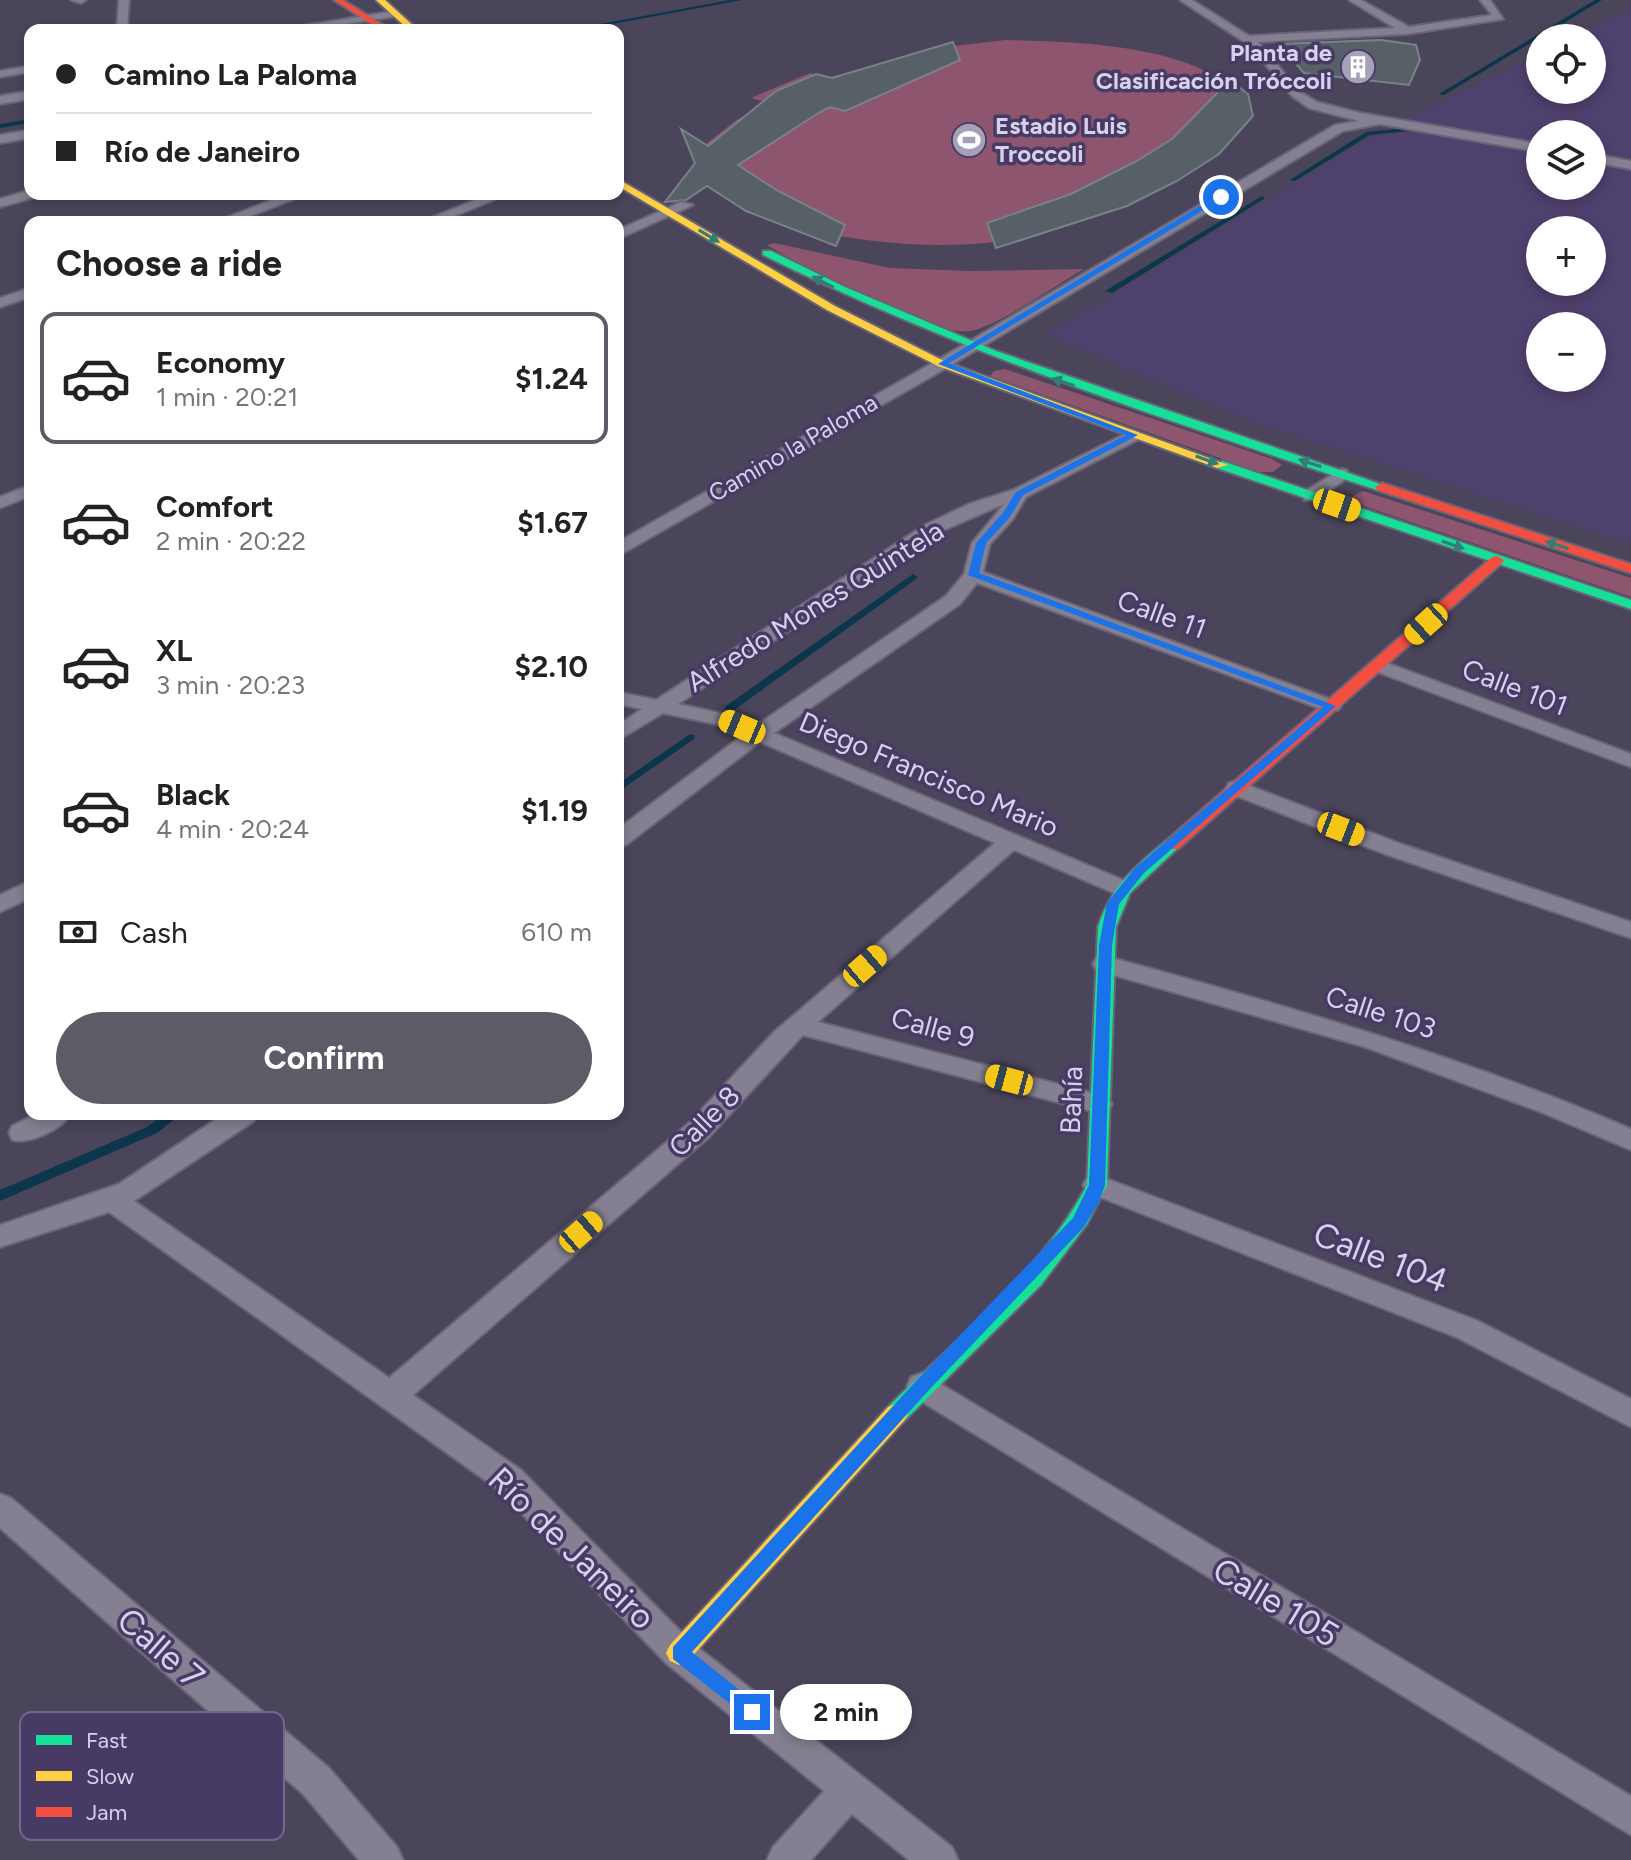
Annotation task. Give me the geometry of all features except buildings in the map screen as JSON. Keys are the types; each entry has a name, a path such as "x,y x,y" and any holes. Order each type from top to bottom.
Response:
{"street":[{"path":"122,24 124,0"},
{"path":"338,0 370,17 390,22"},
{"path":"380,0 390,22"},
{"path":"1185,0 1247,39 1267,56 1296,94 1330,111 1526,146"},
{"path":"1354,0 1407,31"},
{"path":"1247,39 1407,31 1495,19 1498,14 1485,0"},
{"path":"324,24 370,17"},
{"path":"0,74 24,70"},
{"path":"0,100 24,96"},
{"path":"1330,111 1339,120 1339,128"},
{"path":"831,308 858,314 935,344 968,347 1339,128 1378,121"},
{"path":"0,139 24,135"},
{"path":"1606,161 1631,165"},
{"path":"624,169 678,209 831,308 902,347 1133,435 1631,605"},
{"path":"624,185 845,294 968,347 1631,569"},
{"path":"0,203 24,196"},
{"path":"239,216 283,200"},
{"path":"444,216 485,200"},
{"path":"624,232 678,209"},
{"path":"0,303 24,294"},
{"name":"Camino la Paloma","path":"624,547 968,347"},
{"name":"Alfredo Mones Quintela","path":"624,730 931,529 975,508 1019,494 1133,435"},
{"path":"1310,496 1341,474"},
{"path":"0,503 24,493"},
{"name":"Alfredo Mones Quintela","path":"624,835 758,734 953,600 973,575 981,543 1007,515 1019,494"},
{"name":"Bahía","path":"679,1653 922,1386 1050,1256 1079,1223 1092,1202 1097,1185 1107,927 1113,903 1122,888 1497,560"},
{"name":"Calle 11","path":"973,575 1331,706"},
{"name":"Calle 101","path":"1379,666 1631,761"},
{"name":"Diego Francisco Mario","path":"624,699 696,712 758,734 1122,888"},
{"path":"1237,788 1393,849 1631,930"},
{"name":"Calle 8","path":"391,1395 699,1130 798,1025 1011,841"},
{"path":"0,905 24,891"},
{"name":"Calle 103","path":"1105,964 1374,1041 1550,1105 1631,1140"},
{"name":"Calle 9","path":"798,1025 1099,1104"},
{"path":"22,1133 47,1120"},
{"path":"0,1236 112,1200 160,1173 213,1132 234,1120"},
{"name":"Calle 104","path":"1097,1185 1467,1329 1631,1414"},
{"name":"Río de Janeiro","path":"112,1200 510,1480 679,1653 939,1860"},
{"name":"Calle 105","path":"922,1386 1631,1817"},
{"name":"Calle 7","path":"0,1508 236,1712"},
{"name":"Calle 7","path":"284,1753 316,1781 384,1860"},
{"path":"786,1860 849,1791"}],"shaded area":[{"path":"1631,9 1631,544 1248,420 1047,335 1376,134 1526,60 1526,104 1606,104 1606,24 1600,24"},
{"name":"Estadio Luis Troccoli","path":"1006,40 1099,45 1164,56 1221,79 1244,97 1050,227 1035,234 999,241 957,245 910,244 813,231 730,202 701,181 705,145 735,121 769,103 751,98 810,73 831,78 928,49"},
{"path":"774,243 890,268 970,271 1084,269 982,328 951,330 867,299 767,245"},
{"path":"1005,369 1282,465 1273,472 1259,472 990,376 994,371"},
{"path":"1363,491 1631,578 1631,597 1352,502 1351,497"}],"waterway":[{"path":"605,24 739,0"},
{"path":"1442,94 1599,0"},
{"path":"0,126 24,122"},
{"path":"1293,180 1368,133 1416,129"},
{"path":"1109,291 1262,198"},
{"path":"730,708 913,577"},
{"path":"624,785 690,737"},
{"path":"0,1196 152,1130 166,1120"}],"traffic: fast":[{"path":"767,253 841,290 992,354 1147,410 1382,487"},
{"path":"1222,465 1631,605"},
{"path":"896,1414 1033,1279 1058,1249 1097,1185 1107,927 1117,900 1131,880 1172,845"}],"traffic: slow":[{"path":"380,0 407,24"},
{"path":"624,186 831,308 942,364 1222,465"},
{"path":"679,1653 896,1414"}],"traffic: jam":[{"path":"338,0 377,24"},
{"path":"1382,487 1631,569"},
{"path":"1172,845 1497,560"}],"place":[{"name":"Planta de Clasificación Tróccoli","path":"1358,67"},
{"name":"Estadio Luis Troccoli","path":"969,140"}],"route":[{"path":"752,1712 679,1653 922,1386 1079,1223 1092,1202 1097,1185 1107,927 1113,903 1122,888 1139,871 1331,706 973,575 981,543 1007,515 1019,494 1133,435 942,364 1221,197"}]}
